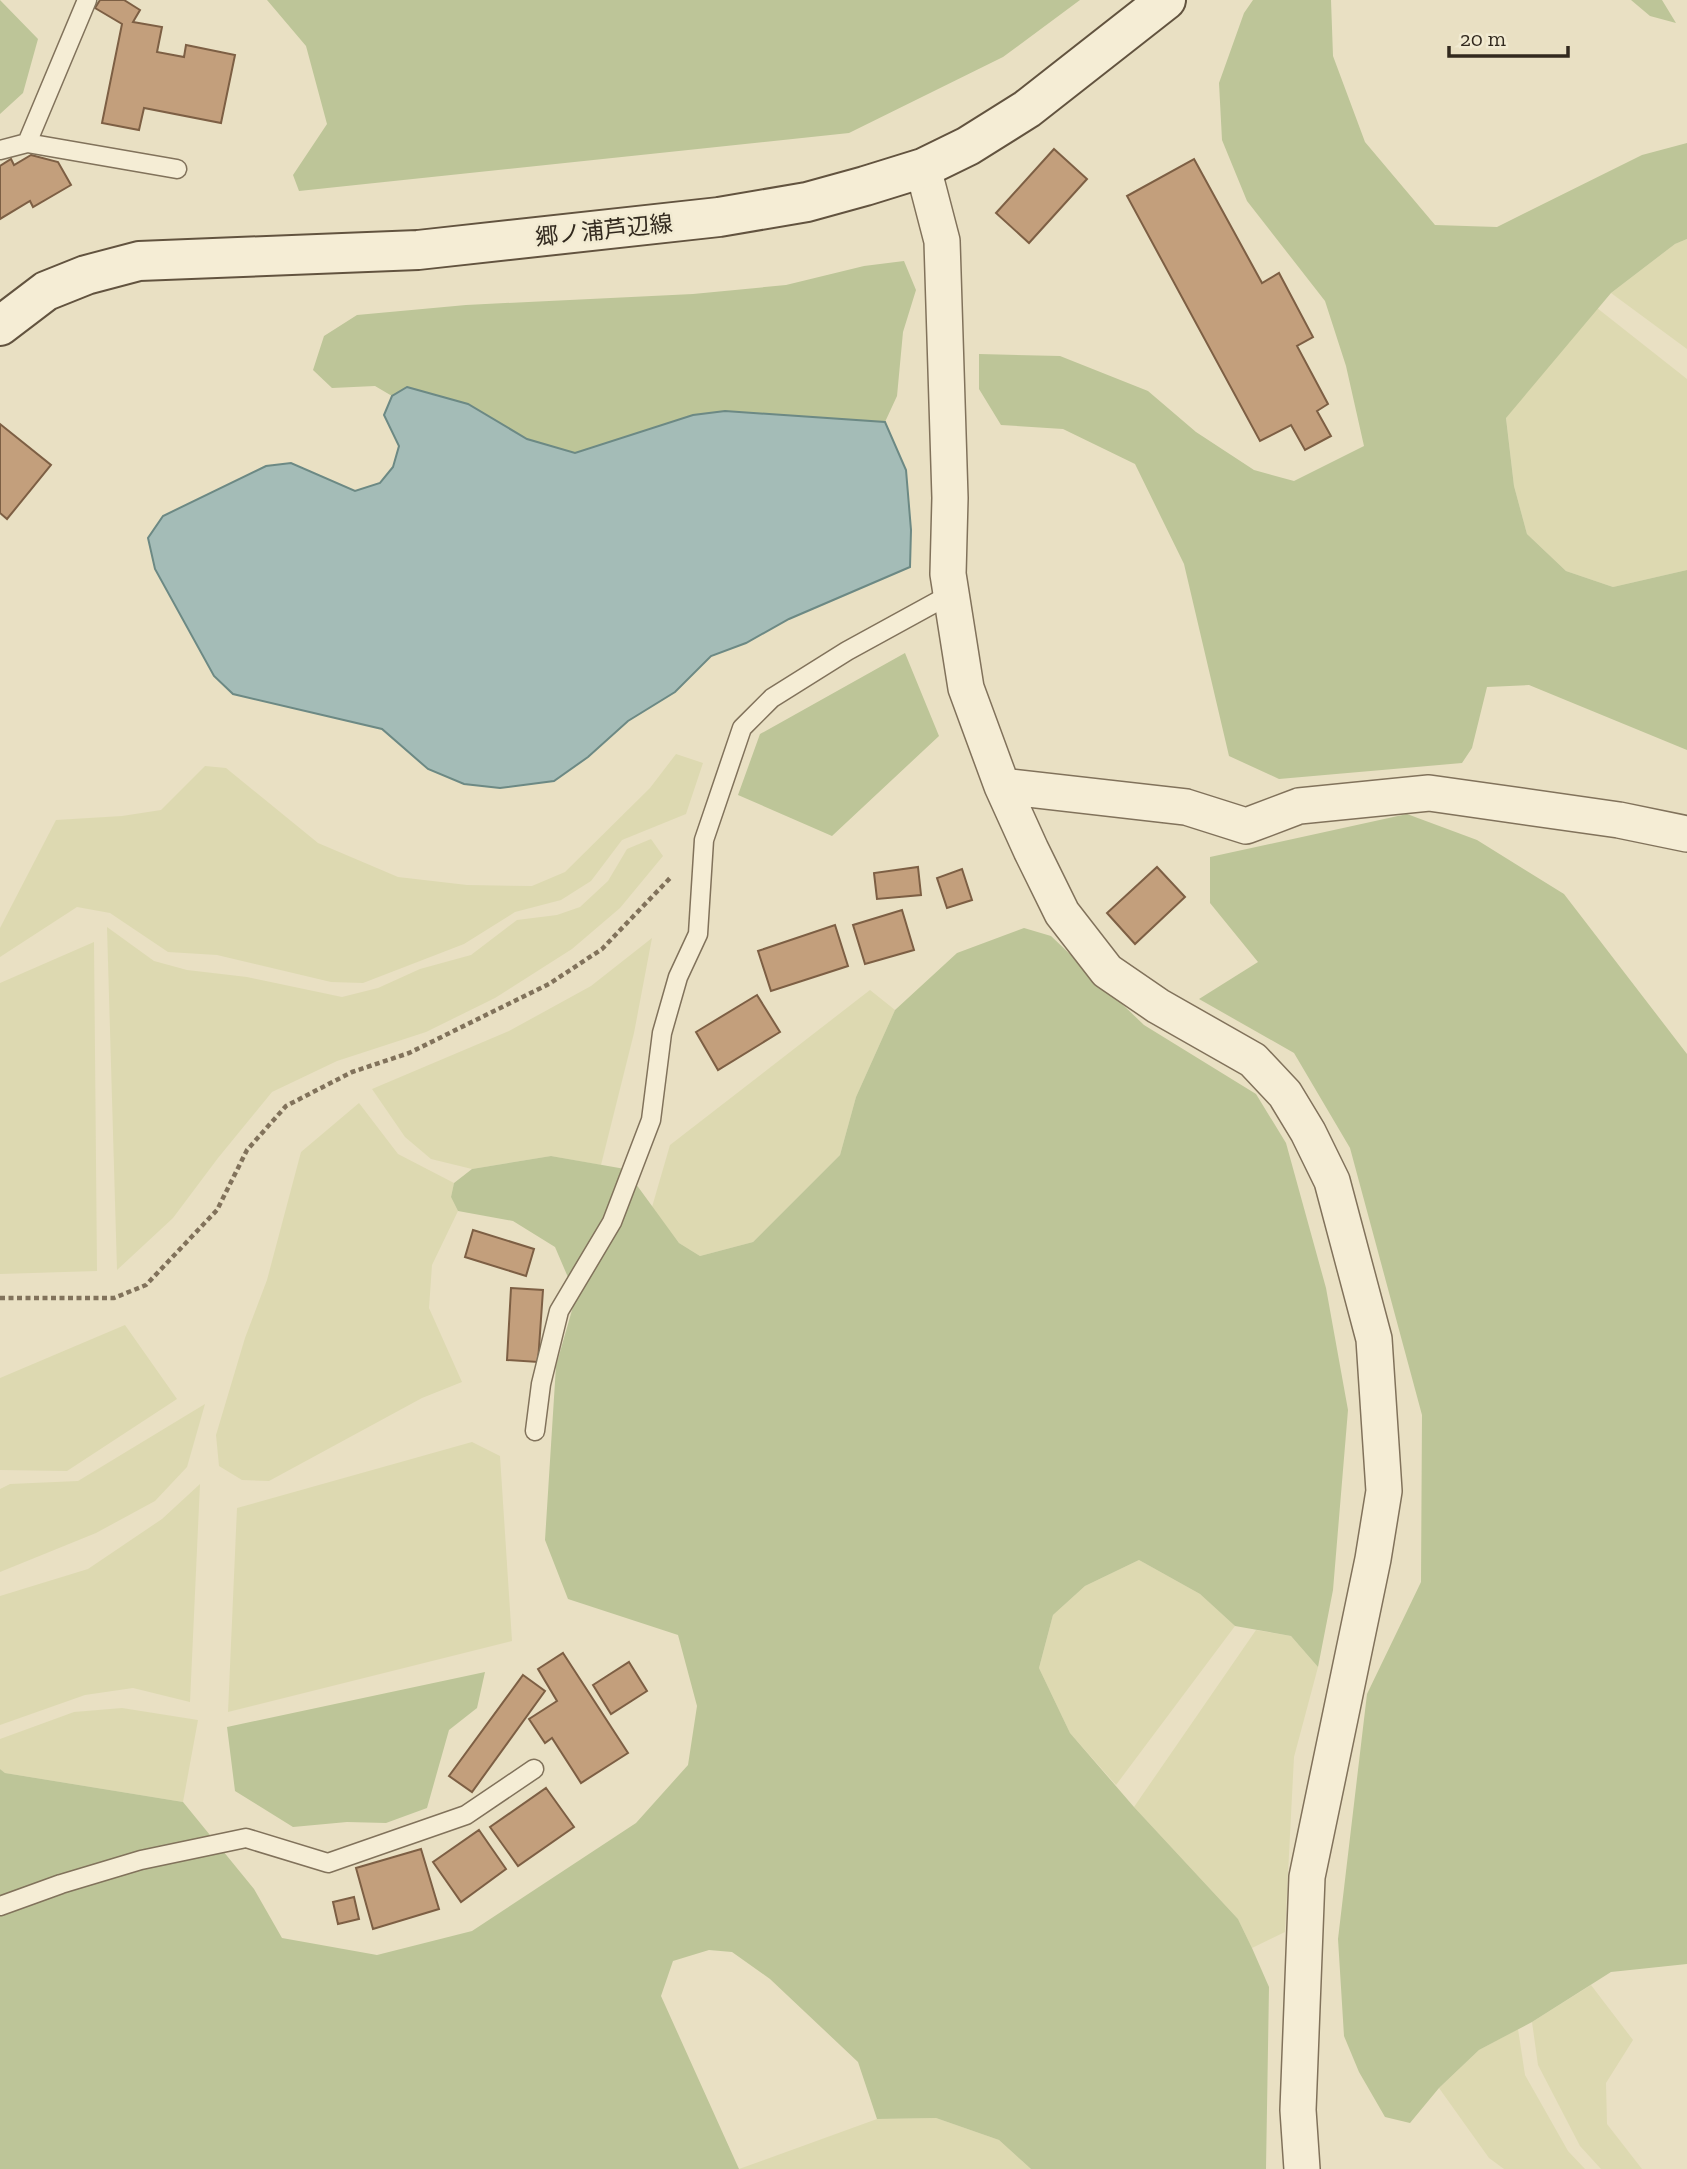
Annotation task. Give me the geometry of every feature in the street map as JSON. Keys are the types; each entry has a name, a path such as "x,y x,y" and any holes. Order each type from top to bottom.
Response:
{"main road":[{"name":"郷ノ浦芦辺線","path":"0,326 46,291 86,275 139,261 418,250 719,217 807,202 923,168 968,146 1027,109 1166,0"}],"street":[{"path":"923,168 942,241 950,498 948,573 965,688 1002,786 1062,913 1107,971 1158,1006 1253,1060 1284,1094 1308,1132 1332,1181 1374,1339 1384,1491 1373,1559 1307,1877 1298,2110 1302,2169"},
{"path":"1002,786 1186,807 1246,826 1299,806 1429,793 1619,820 1687,834"}],"lane":[{"path":"27,143 87,0"},
{"path":"0,150 27,143 177,169"},
{"path":"535,1431 541,1384 559,1311 612,1222 651,1120 662,1033 678,977 698,934 704,840 742,728 772,698 847,651 951,594"},
{"path":"0,1906 141,1860 246,1838 328,1863 466,1815 534,1769"}],"path":[{"path":"0,1298 114,1298 146,1285 217,1210 247,1150 286,1106 352,1072 409,1053 549,984 603,949 704,840"}],"shaded area":[{"path":"1687,239 1687,349 1611,293 1675,244"},
{"path":"1597,308 1687,379 1687,570 1613,587 1566,571 1527,534 1514,486 1506,417"},
{"path":"676,754 703,763 686,814 622,840 591,881 561,900 515,912 464,944 363,983 331,982 217,955 168,952 110,913 77,907 0,957 0,928 56,820 122,816 161,810 205,766 226,768 318,843 398,877 467,885 532,886 565,872 650,788"},
{"path":"651,839 663,856 620,908 572,949 495,998 426,1032 337,1061 272,1092 173,1218 117,1270 107,927 154,961 187,970 247,977 342,997 378,988 420,969 471,955 517,920 557,915 580,907 608,881 627,849"},
{"path":"652,938 634,1033 601,1165 551,1156 472,1169 431,1159 405,1137 372,1089 509,1031 591,986"},
{"path":"94,942 97,1271 0,1274 0,983"},
{"path":"870,990 895,1010 856,1097 840,1155 753,1242 700,1256 679,1243 652,1207 670,1145"},
{"path":"359,1103 398,1154 454,1183 451,1197 458,1211 432,1265 429,1308 462,1382 422,1398 269,1481 242,1480 219,1466 216,1435 245,1338 267,1280 301,1152"},
{"path":"125,1325 177,1399 67,1471 0,1470 0,1378"},
{"path":"205,1404 187,1467 155,1501 96,1533 0,1572 0,1489 10,1484 78,1481"},
{"path":"472,1442 500,1456 512,1641 228,1712 237,1508"},
{"path":"200,1484 190,1702 133,1688 85,1695 0,1725 0,1596 88,1569 162,1519"},
{"path":"1139,1560 1200,1594 1235,1626 1116,1785 1070,1733 1039,1668 1053,1615 1085,1586"},
{"path":"1256,1630 1291,1636 1318,1667 1294,1757 1285,1932 1252,1948 1238,1919 1134,1807"},
{"path":"122,1708 198,1720 183,1802 5,1773 0,1769 0,1739 74,1712"},
{"path":"1591,1985 1633,2040 1606,2083 1607,2124 1642,2169 1601,2169 1580,2146 1538,2065 1532,2022"},
{"path":"1518,2029 1525,2075 1568,2151 1585,2169 1504,2169 1489,2158 1439,2088 1479,2050"},
{"path":"936,2118 999,2140 1031,2169 739,2169 877,2119"}],"green space":[{"path":"0,0 38,39 23,93 0,114"},
{"path":"267,0 1080,0 1003,57 849,133 299,191 293,175 327,124 306,46"},
{"path":"1253,0 1331,0 1333,56 1365,142 1435,225 1497,227 1642,155 1687,143 1687,239 1675,244 1611,293 1506,418 1514,486 1527,534 1566,571 1613,587 1687,570 1687,750 1529,685 1487,687 1472,748 1462,763 1279,779 1229,756 1184,564 1135,464 1063,429 1001,425 979,389 979,354 1060,356 1148,391 1196,432 1254,470 1294,481 1364,446 1346,366 1325,301 1247,201 1222,140 1219,83 1244,13"},
{"path":"1631,0 1662,0 1676,23 1650,16"},
{"path":"904,261 916,290 903,332 897,396 885,422 725,411 693,415 575,453 527,439 468,404 407,387 392,396 375,386 332,388 313,370 324,336 357,315 466,305 693,294 786,285 864,266"},
{"path":"905,653 939,736 832,836 738,795 760,734"},
{"path":"1407,814 1477,840 1564,894 1687,1054 1687,1964 1611,1972 1532,2022 1479,2050 1439,2088 1410,2123 1385,2117 1359,2072 1344,2036 1338,1939 1367,1694 1421,1582 1422,1415 1350,1148 1294,1053 1199,999 1258,962 1210,903 1210,857"},
{"path":"1024,928 1051,936 1144,1025 1256,1094 1286,1143 1326,1288 1348,1410 1333,1590 1318,1667 1291,1636 1235,1626 1200,1594 1139,1560 1085,1586 1053,1615 1039,1668 1070,1733 1134,1807 1238,1919 1252,1948 1269,1987 1266,2169 1031,2169 999,2140 936,2118 877,2119 858,2062 770,1979 732,1952 709,1950 673,1961 661,1996 739,2169 0,2169 0,1769 5,1773 183,1802 254,1889 282,1938 377,1955 472,1931 636,1823 688,1765 697,1706 678,1635 568,1599 545,1540 556,1366 576,1296 555,1247 513,1221 458,1211 451,1197 454,1183 472,1169 551,1156 625,1169 679,1243 700,1256 753,1242 840,1155 856,1097 895,1010 957,953"},
{"path":"485,1672 477,1708 449,1730 427,1808 386,1823 347,1822 293,1827 235,1791 227,1727"}],"water":[{"path":"407,387 468,404 527,439 575,453 693,415 725,411 885,422 906,470 911,530 910,567 789,619 746,643 711,656 675,692 628,721 588,757 554,781 500,788 464,784 428,769 382,729 233,694 214,676 155,569 148,538 163,516 266,466 291,463 355,491 380,483 393,467 399,446 384,415 392,396"}],"building":[{"path":"100,0 124,0 140,10 133,22 162,27 157,52 184,57 186,45 235,55 221,123 144,108 139,130 102,123 122,24 95,8"},
{"path":"1054,149 1087,179 1029,243 996,213"},
{"path":"31,155 58,162 71,185 33,207 30,201 0,219 0,166 11,159 14,165"},
{"path":"1194,159 1262,283 1279,273 1313,337 1297,346 1328,404 1317,411 1331,436 1305,450 1291,425 1260,441 1127,196"},
{"path":"0,424 51,465 7,519 0,513"},
{"path":"918,867 921,895 877,899 874,873"},
{"path":"1157,867 1185,897 1135,944 1107,913"},
{"path":"962,869 972,900 947,908 937,878"},
{"path":"902,910 914,950 865,964 853,925"},
{"path":"835,925 848,966 771,991 758,951"},
{"path":"757,995 780,1032 718,1070 696,1032"},
{"path":"473,1230 534,1249 526,1276 465,1257"},
{"path":"511,1288 543,1290 538,1362 507,1360"},
{"path":"563,1653 628,1753 581,1783 552,1738 545,1743 529,1719 557,1701 538,1669"},
{"path":"629,1662 647,1691 611,1714 593,1685"},
{"path":"523,1675 545,1691 472,1792 449,1776"},
{"path":"546,1788 574,1827 518,1866 490,1827"},
{"path":"479,1830 506,1869 461,1902 433,1862"},
{"path":"421,1849 439,1909 373,1929 356,1868"},
{"path":"354,1897 359,1919 338,1924 333,1902"}]}
